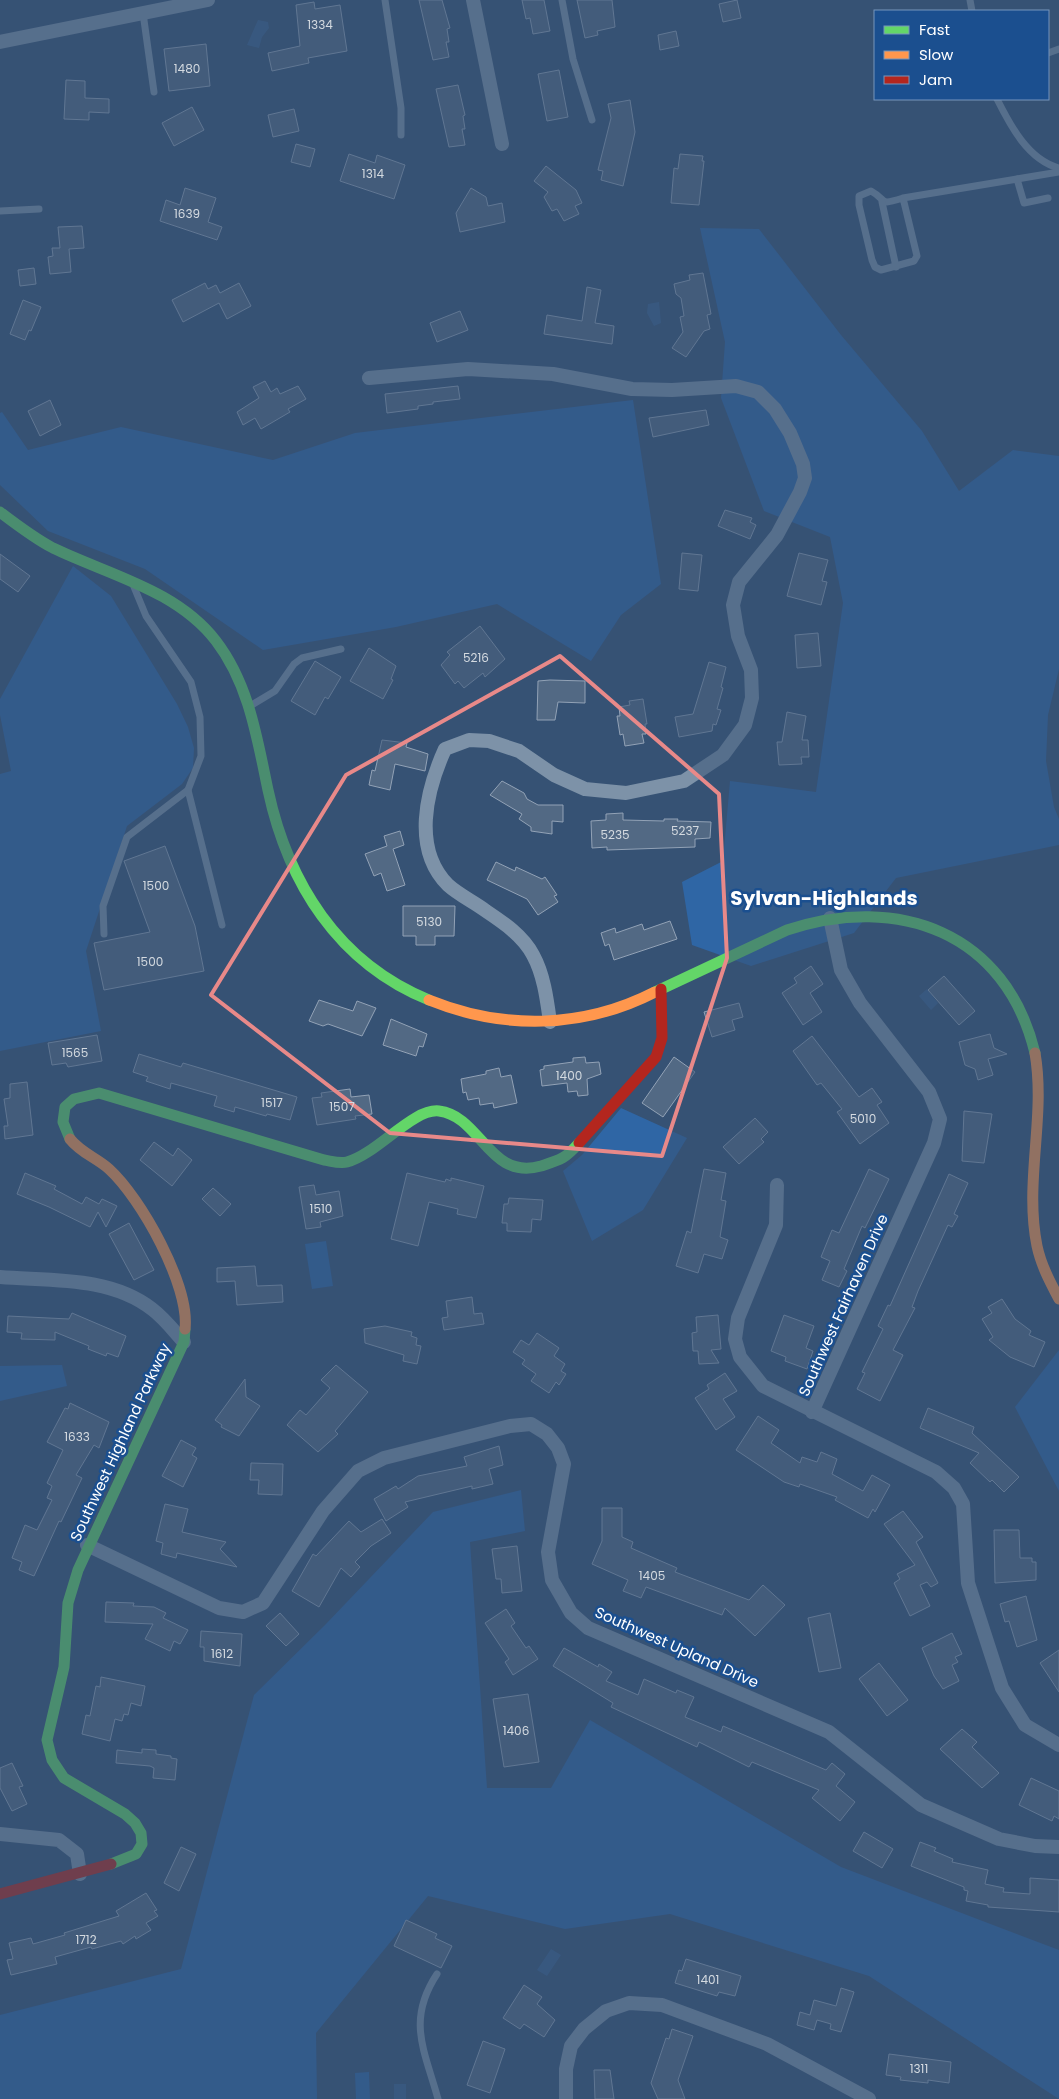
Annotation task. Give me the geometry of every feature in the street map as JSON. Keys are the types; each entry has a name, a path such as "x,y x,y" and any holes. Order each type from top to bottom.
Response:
{"street":[{"path":"0,42 208,0"},
{"path":"473,0 502,144"},
{"path":"369,378 468,369 553,374 632,389 672,390 736,386 758,392 775,409 790,433 803,464 805,478 800,492 782,526 738,582 733,605 738,636 751,670 752,698 745,725 723,755 684,781 626,793 585,789 554,775 519,751 489,740 469,740 445,749 432,778 426,826 425,836 431,863 449,886 514,930 534,956 545,991 550,1022"},
{"path":"0,512 50,547 132,582 175,603 206,629 233,667 248,707 275,824 290,864 308,901 343,945 391,982 439,1006 497,1020 550,1022 606,1013 787,930 807,923 849,915 874,916 932,927 952,935 977,952 995,970 1011,991 1029,1028 1036,1057 1039,1095 1032,1187 1033,1220 1041,1261 1059,1299"},
{"name":"Southwest Fairhaven Drive","path":"830,918 841,970 860,1002 929,1092 940,1119 934,1143 812,1412 936,1472 954,1488 963,1504 968,1583 1002,1688 1025,1725 1059,1745"},
{"name":"Southwest Highland Parkway","path":"0,1894 80,1874 129,1859 141,1849 143,1841 142,1834 135,1821 65,1779 55,1767 48,1752 49,1726 64,1666 68,1603 87,1545 184,1342 186,1319 182,1297 149,1218 128,1188 107,1167 77,1148 66,1133 62,1116 68,1102 80,1095 99,1093 324,1160 345,1163 371,1152 410,1121 423,1114 438,1111 455,1116 496,1156 513,1168 530,1169 565,1159 656,1057 662,1038 661,989"},
{"path":"777,1185 776,1225 738,1318 735,1339 740,1357 763,1386 812,1412"},
{"path":"0,1277 91,1284 117,1290 136,1298 154,1310 184,1342"},
{"name":"Southwest Upland Drive","path":"87,1545 219,1608 243,1612 263,1603 323,1511 358,1471 384,1458 510,1426 531,1424 547,1434 558,1448 564,1464 548,1552 552,1580 571,1613 588,1628 829,1732 921,1805 999,1839 1034,1846 1059,1847"},
{"path":"0,1834 59,1840 77,1854 80,1874"},
{"path":"566,2099 566,2069 571,2046 584,2029 606,2011 629,2003 662,2005 767,2044 869,2099"}],"lane":[{"path":"385,0 401,108 401,136"},
{"path":"562,0 573,60 592,120"},
{"path":"143,13 154,92"},
{"path":"998,100 1008,119 1033,154 1044,163 1059,168"},
{"path":"882,202 888,203 903,198 1059,172"},
{"path":"1017,179 1024,203 1048,198"},
{"path":"896,266 882,202 871,191 859,196 872,260 875,267 881,270 914,262 918,256 903,198"},
{"path":"0,211 39,209"},
{"path":"104,934 103,906 127,837 188,790 201,756 200,717 191,682 146,616 132,582"},
{"path":"248,707 275,691 294,664 302,658 341,649"},
{"path":"188,790 222,925"},
{"path":"437,1974 424,1993 421,2029 422,2048 438,2099"}],"highlighted area":[{"path":"560,656 719,794 727,958 662,1156 390,1133 211,995 346,775"}],"shaded area":[{"path":"258,20 268,22 269,28 262,37 259,48 247,45"},
{"path":"700,228 759,229 841,335 922,431 959,491 1013,450 1059,456 1059,669 1048,715 1046,761 1054,807 1059,819 1059,845 896,878 854,933 751,966 692,945 682,882 723,861 730,781 816,792 843,603 830,537 764,511 721,398 725,342"},
{"path":"659,302 661,323 654,326 647,313 648,304"},
{"path":"633,400 661,584 621,615 591,661 497,604 396,627 263,650 145,569 48,531 0,485 0,413 2,412 28,450 121,427 273,460 355,433"},
{"path":"73,566 111,596 177,704 188,727 194,748 193,768 182,784 127,826 86,951 101,1031 0,1051 0,774 11,771 0,715 0,699"},
{"path":"927,989 938,1003 931,1010 919,996"},
{"path":"621,1108 687,1138 643,1210 592,1241 563,1171 582,1155"},
{"path":"326,1241 333,1286 312,1289 305,1244"},
{"path":"1059,1350 1059,1491 1015,1407"},
{"path":"62,1365 67,1386 0,1401 0,1366"},
{"path":"521,1490 525,1531 470,1542 487,1788 551,1788 590,1720 841,1867 1059,1950 1059,2099 869,1976 670,1914 565,1929 428,1896 316,2033 317,2099 0,2099 0,2015 181,1969 254,1695 325,1625 433,1512"},
{"path":"551,1949 561,1955 547,1976 537,1970"},
{"path":"369,2072 370,2099 356,2099 355,2073"},
{"path":"394,2084 406,2084 406,2099 394,2099"}],"building":[{"path":"419,0 442,0 450,28 447,29 449,42 446,42 449,57 433,60"},
{"path":"522,0 544,0 550,31 533,34 530,18 526,19"},
{"path":"577,0 612,0 615,27 597,31 598,35 585,38"},
{"path":"737,0 741,18 723,22 719,4"},
{"path":"314,2 315,9 340,5 347,51 308,58 309,63 272,71 268,53 300,46 296,5"},
{"path":"676,31 679,46 660,50 658,35"},
{"path":"206,44 210,86 169,91 164,49"},
{"path":"559,70 568,117 547,121 538,74"},
{"path":"66,80 85,81 85,98 109,99 109,113 89,112 89,120 64,119"},
{"path":"458,85 465,115 463,116 465,129 462,129 465,145 449,147 436,89"},
{"path":"630,100 635,132 623,186 601,180 603,171 598,170 611,118 608,104"},
{"path":"192,107 204,130 174,146 162,123"},
{"path":"294,109 299,131 273,137 268,115"},
{"path":"296,144 315,149 310,167 291,162"},
{"path":"349,154 375,163 377,155 405,165 394,199 340,181"},
{"path":"680,154 703,156 699,205 671,203 674,168 678,169"},
{"path":"546,166 576,190 582,203 575,206 579,214 564,221 557,209 552,211 544,197 548,192 534,181"},
{"path":"185,188 216,198 208,222 222,227 217,240 160,221 166,200 180,205"},
{"path":"471,188 486,197 488,206 502,203 505,222 460,232 456,213"},
{"path":"82,226 84,248 69,249 71,272 50,274 48,257 53,256 52,248 60,248 58,227"},
{"path":"34,268 36,284 20,286 18,270"},
{"path":"703,273 711,314 707,315 710,329 704,331 686,357 672,348 683,332 680,317 684,316 681,298 676,294 674,284 690,280 689,275"},
{"path":"205,283 208,289 216,285 220,293 239,283 251,306 227,319 219,303 183,322 172,300"},
{"path":"587,287 601,290 595,323 614,326 612,344 544,334 547,315 582,321"},
{"path":"23,300 41,307 25,340 10,334"},
{"path":"460,311 468,330 437,342 430,323"},
{"path":"265,381 271,392 277,388 280,394 298,386 306,399 288,409 290,412 261,429 255,418 243,425 237,412 259,398 253,387"},
{"path":"458,386 460,399 433,402 433,404 418,406 418,409 387,413 385,394"},
{"path":"50,400 61,425 40,436 28,411"},
{"path":"706,410 709,425 653,437 649,418"},
{"path":"725,510 752,518 750,522 756,525 750,539 718,526"},
{"path":"682,553 702,555 698,591 679,589"},
{"path":"799,553 828,560 822,581 827,582 821,605 787,596"},
{"path":"0,554 30,576 18,592 0,579"},
{"path":"480,626 505,659 485,677 483,673 464,688 458,681 455,684 441,665 450,655 447,652"},
{"path":"818,633 821,666 797,668 795,635"},
{"path":"369,648 396,666 391,679 393,680 383,699 350,681"},
{"path":"315,661 341,677 328,699 325,697 315,715 291,701"},
{"path":"709,662 726,667 717,709 721,710 716,725 713,724 712,731 679,737 675,717 693,714"},
{"path":"538,681 585,681 585,703 558,702 555,720 537,720"},
{"path":"643,699 647,724 645,724 646,734 642,734 644,743 625,746 623,734 620,735 617,716 620,716 619,707 630,705 629,701"},
{"path":"787,712 806,716 802,740 808,740 809,757 801,757 802,764 779,765 777,742 782,742"},
{"path":"382,740 407,743 406,747 428,754 425,771 395,764 390,790 369,785 372,770 375,771"},
{"path":"502,781 524,793 527,799 538,805 563,805 563,822 552,821 552,834 531,831 531,827 519,819 522,814 490,795"},
{"path":"623,813 623,820 664,821 664,819 678,819 677,821 711,822 710,838 695,839 695,847 607,850 607,847 592,848 591,821 606,820 606,814"},
{"path":"400,831 404,845 393,849 405,885 387,891 381,873 374,876 365,854 387,846 384,836"},
{"path":"165,846 195,926 204,971 104,990 94,943 150,932 124,861"},
{"path":"496,862 515,871 516,867 542,879 545,877 557,895 554,896 558,902 538,915 527,899 487,880"},
{"path":"403,906 455,906 454,936 435,936 435,945 416,945 416,936 403,936"},
{"path":"670,921 677,939 614,960 609,944 605,946 601,933 615,928 616,933 642,924 644,930"},
{"path":"811,966 823,984 810,993 822,1012 803,1025 782,993 797,983 794,978"},
{"path":"944,976 975,1011 959,1025 928,990"},
{"path":"319,1000 353,1011 357,1001 376,1008 362,1036 328,1024 323,1026 309,1021"},
{"path":"739,1003 743,1017 732,1020 735,1030 712,1037 704,1012"},
{"path":"391,1019 427,1034 423,1047 419,1046 416,1056 383,1045"},
{"path":"990,1034 994,1048 1007,1054 988,1059 993,1075 978,1080 975,1069 965,1065 959,1042"},
{"path":"97,1035 102,1061 68,1067 66,1063 52,1065 48,1043"},
{"path":"812,1036 859,1097 872,1088 882,1102 877,1105 889,1123 860,1144 837,1112 842,1109 821,1083 817,1085 793,1051"},
{"path":"139,1054 181,1067 183,1063 297,1097 290,1120 267,1114 266,1116 235,1107 234,1112 214,1106 217,1096 171,1083 170,1089 146,1081 148,1077 133,1072"},
{"path":"585,1057 586,1063 599,1062 601,1074 587,1079 588,1095 578,1096 577,1091 568,1092 567,1083 542,1086 540,1070 544,1069 544,1066 573,1062 573,1058"},
{"path":"674,1057 695,1072 663,1117 642,1103"},
{"path":"499,1068 501,1077 511,1075 517,1103 494,1108 493,1103 480,1105 479,1098 468,1100 466,1092 463,1093 461,1079 486,1074 486,1071"},
{"path":"27,1082 33,1135 5,1139 4,1126 8,1126 4,1099 10,1098 10,1084"},
{"path":"350,1089 351,1097 369,1095 372,1114 355,1116 356,1119 317,1125 312,1098 322,1097 321,1093"},
{"path":"964,1111 992,1114 984,1163 962,1161"},
{"path":"755,1118 768,1132 761,1139 764,1142 739,1164 723,1147"},
{"path":"154,1142 173,1156 178,1148 192,1160 172,1186 140,1160"},
{"path":"704,1169 726,1173 721,1200 726,1201 720,1237 728,1240 722,1259 704,1254 698,1273 676,1266 687,1231 691,1233"},
{"path":"869,1169 889,1179 865,1228 862,1226 844,1269 847,1271 839,1287 822,1280 830,1261 821,1257 832,1230 839,1233"},
{"path":"25,1173 56,1186 54,1189 82,1204 86,1197 99,1204 102,1199 117,1206 106,1227 98,1212 90,1227 17,1194"},
{"path":"407,1173 445,1182 446,1179 451,1181 451,1178 484,1186 476,1218 457,1214 458,1209 429,1202 418,1246 391,1239"},
{"path":"949,1174 968,1183 954,1214 958,1216 952,1227 948,1225 918,1291 912,1307 915,1308 893,1350 903,1355 880,1401 857,1389 865,1373 862,1372 883,1329 878,1326 888,1305 890,1306"},
{"path":"314,1185 316,1195 339,1191 343,1216 320,1222 321,1227 306,1229 299,1187"},
{"path":"213,1188 231,1204 220,1216 202,1199"},
{"path":"509,1198 543,1200 541,1220 532,1219 531,1232 507,1231 507,1223 502,1223 504,1204 508,1204"},
{"path":"129,1223 154,1270 134,1280 109,1234"},
{"path":"255,1266 257,1286 282,1285 283,1302 237,1305 235,1281 217,1282 217,1268"},
{"path":"472,1297 474,1314 482,1313 484,1324 444,1330 442,1318 448,1317 446,1301"},
{"path":"1002,1299 1015,1319 1031,1331 1029,1335 1045,1342 1034,1367 1010,1357 989,1340 993,1337 982,1319 992,1313 988,1307"},
{"path":"72,1313 126,1336 118,1357 107,1353 106,1356 88,1349 89,1346 55,1332 55,1340 21,1339 22,1333 7,1332 8,1316 69,1319"},
{"path":"718,1315 721,1349 711,1350 719,1363 699,1364 698,1351 693,1351 692,1333 697,1332 696,1317"},
{"path":"784,1315 814,1326 806,1348 813,1351 807,1369 785,1361 786,1357 771,1351"},
{"path":"385,1326 412,1332 411,1336 417,1338 416,1345 421,1346 417,1364 403,1361 404,1355 365,1343 364,1329"},
{"path":"537,1333 559,1348 554,1356 565,1364 561,1371 566,1374 559,1385 556,1382 549,1393 531,1381 536,1374 522,1364 525,1360 513,1352 521,1340 529,1345"},
{"path":"336,1365 368,1392 335,1431 338,1434 318,1452 287,1425 300,1410 306,1415 330,1388 321,1380"},
{"path":"725,1373 737,1391 723,1399 735,1417 716,1430 695,1398 709,1389 707,1385"},
{"path":"245,1379 246,1397 260,1406 239,1436 221,1427 222,1425 215,1420"},
{"path":"70,1403 109,1422 99,1448 94,1445 76,1475 82,1478 61,1522 59,1521 34,1576 19,1570 22,1562 12,1558 25,1525 37,1530 52,1500 47,1498 52,1486 47,1483 63,1450 47,1442 65,1408 68,1409"},
{"path":"928,1408 974,1427 972,1433 1019,1477 1004,1492 992,1480 990,1482 970,1463 979,1453 920,1428"},
{"path":"758,1416 779,1430 771,1443 800,1463 802,1457 817,1462 821,1452 837,1459 832,1474 863,1491 872,1475 890,1485 875,1512 873,1509 868,1518 835,1500 837,1497 800,1484 799,1487 784,1482 736,1450"},
{"path":"181,1440 196,1448 192,1455 197,1458 183,1487 162,1476"},
{"path":"499,1446 503,1465 489,1469 493,1484 472,1489 472,1486 405,1502 408,1507 386,1521 374,1499 396,1486 398,1489 418,1476 467,1466 464,1457"},
{"path":"251,1463 283,1464 282,1495 258,1494 259,1480 250,1480"},
{"path":"165,1504 188,1509 182,1532 226,1542 220,1549 237,1567 177,1553 176,1558 161,1554 163,1543 156,1541"},
{"path":"602,1508 622,1508 622,1537 633,1542 631,1548 677,1568 675,1572 749,1600 763,1585 785,1605 755,1636 725,1608 722,1615 646,1587 641,1598 623,1591 628,1580 592,1564 602,1541"},
{"path":"903,1511 923,1537 916,1542 938,1583 931,1587 927,1582 920,1585 930,1606 910,1616 894,1583 900,1579 897,1574 915,1565 884,1524"},
{"path":"382,1519 391,1533 371,1546 355,1562 360,1567 351,1577 341,1568 319,1607 292,1591 313,1554 316,1556 349,1521 361,1532"},
{"path":"994,1530 1019,1530 1020,1558 1032,1558 1032,1562 1036,1562 1036,1580 995,1583"},
{"path":"517,1546 522,1591 502,1593 501,1579 496,1579 492,1549"},
{"path":"1026,1596 1037,1640 1017,1647 1009,1621 1005,1622 1000,1604"},
{"path":"106,1602 134,1603 133,1606 154,1607 166,1613 163,1618 188,1630 180,1644 174,1641 170,1651 145,1639 153,1624 105,1622"},
{"path":"506,1609 515,1623 511,1626 526,1648 529,1646 538,1659 513,1675 505,1662 509,1659 485,1623"},
{"path":"280,1613 299,1634 286,1646 266,1626"},
{"path":"830,1613 841,1668 819,1672 808,1618"},
{"path":"201,1631 242,1634 240,1666 204,1661 204,1647 200,1647"},
{"path":"952,1633 962,1654 955,1657 958,1662 952,1665 959,1681 943,1689 934,1676 922,1648"},
{"path":"564,1648 598,1667 599,1664 612,1672 606,1681 638,1695 644,1679 676,1693 677,1690 694,1697 685,1717 721,1732 723,1726 826,1770 832,1763 845,1774 836,1786 855,1802 840,1821 812,1798 819,1790 752,1762 749,1767 699,1742 697,1747 611,1707 613,1703 553,1666"},
{"path":"1059,1650 1059,1692 1040,1663"},
{"path":"879,1663 908,1700 887,1716 859,1679"},
{"path":"101,1677 145,1686 141,1706 131,1703 128,1715 124,1714 122,1721 115,1719 110,1741 82,1734 86,1715 90,1716 96,1686 100,1687"},
{"path":"528,1694 539,1762 504,1767 493,1699"},
{"path":"962,1729 977,1742 972,1747 999,1773 982,1788 940,1749"},
{"path":"142,1749 156,1750 156,1754 171,1756 171,1758 177,1759 175,1780 153,1778 154,1768 150,1766 116,1763 117,1750 142,1753"},
{"path":"12,1763 23,1786 19,1787 27,1804 12,1811 0,1788 0,1768"},
{"path":"1031,1778 1059,1791 1059,1819 1054,1816 1052,1821 1019,1805"},
{"path":"864,1832 893,1849 882,1868 853,1851"},
{"path":"920,1842 936,1848 934,1851 953,1859 952,1862 988,1870 985,1884 1004,1888 1003,1892 1030,1894 1030,1878 1059,1880 1059,1912 988,1907 988,1905 966,1901 968,1891 964,1890 964,1887 911,1866"},
{"path":"181,1847 196,1854 179,1891 164,1883"},
{"path":"146,1893 157,1910 154,1911 158,1916 146,1923 151,1930 136,1939 135,1936 123,1944 121,1941 92,1949 91,1947 55,1957 57,1964 11,1975 7,1960 13,1959 9,1943 31,1938 33,1944 119,1916 116,1911"},
{"path":"406,1920 437,1934 435,1938 452,1946 441,1968 394,1946"},
{"path":"686,1959 741,1976 735,1996 719,1992 717,1996 675,1983 679,1970 682,1971"},
{"path":"524,1985 542,1997 537,2004 555,2020 544,2037 524,2024 520,2029 503,2018"},
{"path":"841,1988 854,1992 841,2032 830,2029 831,2024 817,2020 814,2030 797,2025 800,2012 810,2015 814,2000 836,2006"},
{"path":"672,2029 693,2036 678,2080 685,2099 658,2099 651,2083 666,2038 669,2039"},
{"path":"483,2041 505,2049 490,2093 467,2085"},
{"path":"889,2054 951,2062 949,2083 928,2080 928,2083 900,2080 901,2077 886,2075"},
{"path":"594,2070 610,2070 614,2099 595,2099"}],"traffic: fast":[{"path":"0,512 32,536 53,548 162,596 200,623 216,641 227,658 244,693 277,824 289,857 304,888 322,916 343,942 368,965 397,984 429,1000"},
{"path":"655,992 787,930 829,920 869,917 907,921 942,933 973,952 1000,978 1021,1012 1035,1053"},
{"path":"70,1139 63,1122 65,1107 74,1099 99,1093 338,1163 347,1162 358,1157 418,1117 429,1112 439,1111 453,1115 465,1124 497,1157 509,1164 523,1168 541,1166 558,1160 566,1156 579,1143"},
{"path":"111,1864 136,1854 142,1844 141,1833 135,1823 125,1814 64,1778 52,1760 47,1740 64,1667 68,1603 78,1570 184,1342 185,1329"}],"traffic: slow":[{"path":"429,1000 485,1017 543,1021 571,1019 600,1013 628,1004 655,992"},
{"path":"1035,1053 1038,1101 1033,1198 1034,1222 1041,1260 1059,1299"},
{"path":"70,1139 79,1148 109,1169 122,1182 148,1221 172,1267 180,1290 185,1329"}],"traffic: jam":[{"path":"579,1143 656,1057 662,1038 661,989"},
{"path":"0,1894 111,1864"}],"district":[{"name":"Sylvan-Highlands","path":"824,898"}]}
